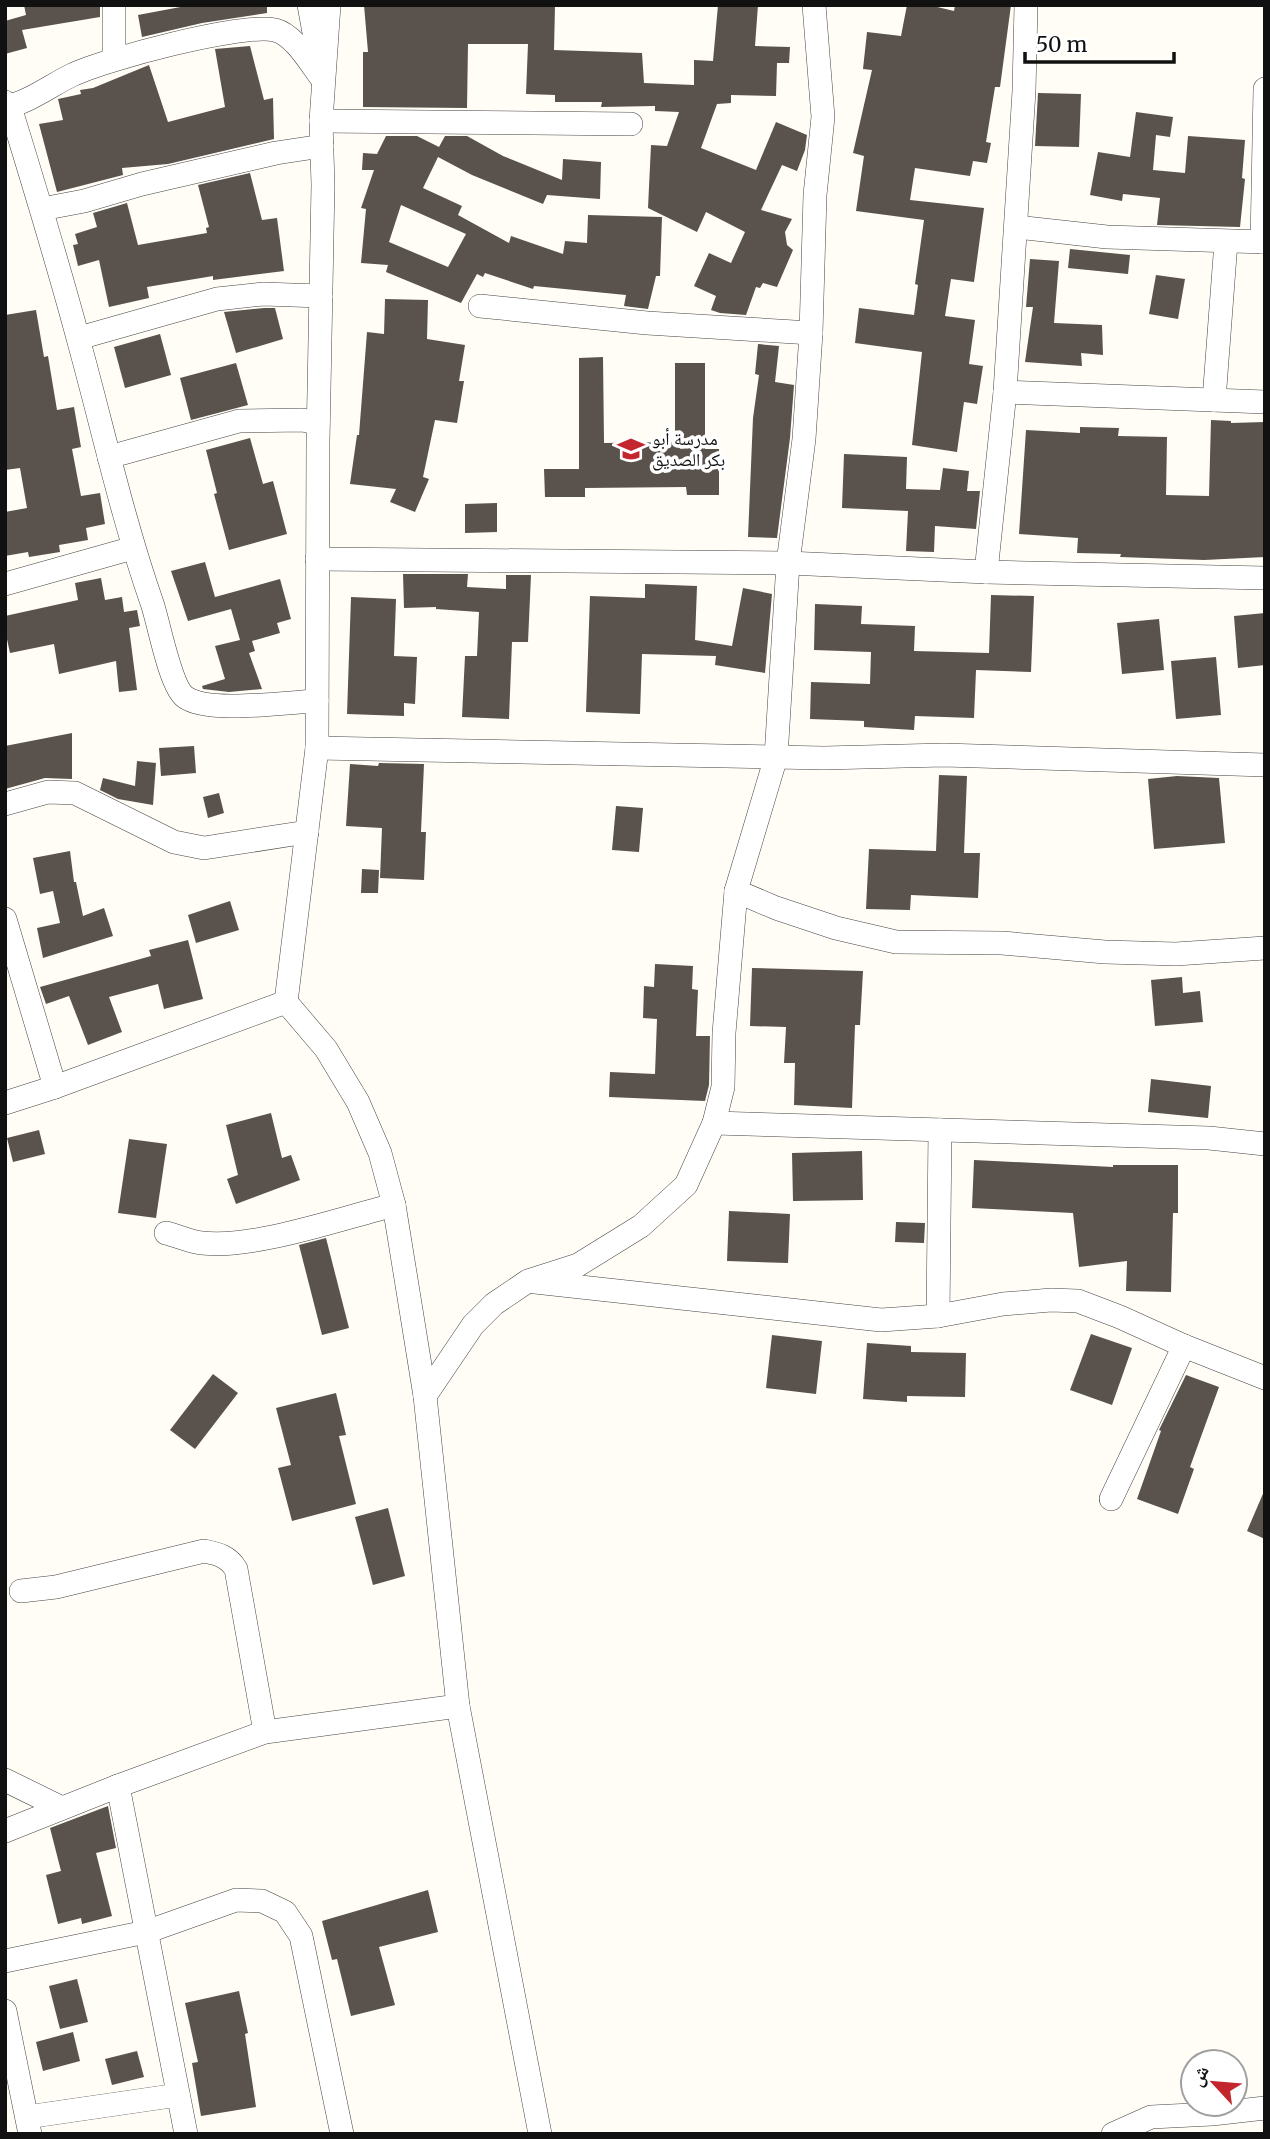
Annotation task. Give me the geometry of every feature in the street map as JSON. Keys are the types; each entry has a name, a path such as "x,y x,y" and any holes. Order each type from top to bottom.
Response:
{"street":[{"path":"114,5 114,59"},
{"path":"309,5 323,80"},
{"path":"329,5 321,121 317,748 286,1002 326,1049 358,1102 380,1153 394,1205 425,1396 458,1706 540,2134"},
{"path":"425,1396 473,1325 494,1304 528,1281 578,1265 641,1226 686,1185 714,1123 723,1087 724,1033 736,891 776,757 788,563 804,439 811,334 815,195 822,117 814,5"},
{"path":"986,572 1005,392 1026,5"},
{"path":"317,701 204,705 186,698 177,688 157,617 133,548 79,338 42,209 7,106 114,59 232,33 277,30 289,39 323,80"},
{"path":"1016,227 1107,237 1264,242 1265,89"},
{"path":"321,121 631,124"},
{"path":"42,209 276,153 322,146"},
{"path":"1214,400 1226,242"},
{"path":"79,338 217,299 263,294 321,296"},
{"path":"480,306 647,323 811,334"},
{"path":"1005,392 1265,402"},
{"path":"109,457 240,421 302,420 318,423"},
{"path":"5,584 133,548"},
{"path":"317,559 788,563 986,572 1265,578"},
{"path":"317,748 824,758 944,755 1265,765"},
{"path":"5,804 48,792 75,793 174,842 204,848 307,832"},
{"path":"736,891 836,928 896,942 1002,943 1105,952 1176,954 1265,948"},
{"path":"5,919 55,1087"},
{"path":"5,1103 286,1002"},
{"path":"714,1123 1209,1138 1265,1144"},
{"path":"938,1316 940,1130"},
{"path":"166,1233 202,1243 233,1242 274,1236 394,1205"},
{"path":"528,1281 881,1320 938,1316 1003,1304 1078,1301 1265,1378"},
{"path":"1111,1499 1184,1346"},
{"path":"20,1591 56,1587 121,1573 204,1551 222,1554 232,1561 236,1569 265,1732"},
{"path":"5,1832 118,1786 265,1732 458,1706"},
{"path":"5,1780 62,1808"},
{"path":"118,1786 186,2134"},
{"path":"5,1961 146,1932 236,1900 262,1901 285,1912 301,1936 342,2134"},
{"path":"5,2011 29,2126 178,2095"},
{"path":"1113,2134 1151,2117 1265,2108"}],"building":[{"path":"24,5 100,5 100,17 22,30 27,48 5,54 5,21 26,15"},
{"path":"191,5 267,5 267,13 202,23 142,37 138,15"},
{"path":"364,5 555,6 554,50 642,53 644,83 694,85 694,60 713,61 718,5 758,5 755,46 790,47 789,63 777,63 776,96 731,95 731,103 717,104 701,148 756,170 776,122 807,135 797,171 782,165 761,210 792,219 785,232 787,245 793,250 777,287 763,283 760,288 756,287 746,315 711,310 716,296 694,286 709,253 731,263 745,232 706,212 697,232 648,208 651,145 667,146 679,112 655,111 655,106 601,107 602,102 555,102 555,95 526,94 528,44 468,44 467,108 363,107 363,52 368,52"},
{"path":"907,5 929,5 954,11 955,5 1011,5 1000,87 995,87 986,142 991,143 987,163 973,161 970,176 915,168 910,200 984,208 974,282 951,279 945,316 975,320 969,364 983,366 977,404 964,402 957,452 912,445 922,352 855,343 859,308 914,315 918,285 915,284 924,220 856,211 864,156 853,153 872,70 863,69 867,32 901,36"},
{"path":"250,46 264,100 273,98 274,139 168,164 122,168 123,175 57,192 39,124 63,120 58,99 81,94 80,90 93,88 149,65 168,122 225,107 215,49"},
{"path":"1038,93 1081,94 1079,147 1035,146"},
{"path":"1136,112 1173,117 1170,137 1156,135 1153,170 1185,173 1188,136 1245,140 1242,178 1245,179 1240,227 1157,225 1160,198 1123,194 1122,201 1090,195 1098,152 1130,157"},
{"path":"386,136 417,136 439,147 445,136 467,136 503,156 562,180 563,159 601,162 600,199 547,195 543,204 472,175 438,157 423,188 462,206 458,215 509,243 511,236 563,254 565,241 587,243 588,215 662,217 660,276 656,276 648,309 624,306 626,295 534,286 533,289 485,273 483,277 477,274 461,303 386,272 388,265 361,263 366,209 361,208 374,170 362,170 363,153 377,154","holes":["401,205 466,234 448,267 389,242"]},
{"path":"250,173 262,220 277,218 284,271 213,280 213,276 147,287 149,298 109,307 99,260 78,266 73,245 78,244 75,234 97,227 93,213 127,203 138,245 207,233 206,228 209,227 198,185"},
{"path":"1070,249 1130,255 1128,274 1068,268"},
{"path":"1030,259 1059,261 1054,323 1102,325 1103,355 1081,353 1082,366 1025,362 1033,307 1026,307"},
{"path":"1156,275 1185,279 1178,319 1149,314"},
{"path":"385,299 428,300 427,339 465,345 459,381 464,381 457,423 435,420 423,477 429,479 415,512 390,502 396,489 350,484 359,435 367,332 384,334"},
{"path":"275,308 283,339 236,353 224,312"},
{"path":"36,310 44,357 48,356 57,410 74,407 81,447 72,449 81,496 100,493 105,524 86,528 88,540 59,545 60,552 29,557 28,552 5,556 5,512 27,508 20,468 5,470 5,315"},
{"path":"160,334 171,375 125,388 114,347"},
{"path":"758,344 779,346 775,382 794,385 777,538 748,537 753,418 759,375 755,374"},
{"path":"603,357 604,443 675,442 675,363 705,363 705,449 719,449 719,495 687,495 686,487 585,488 585,497 545,497 544,469 579,469 579,358"},
{"path":"236,363 248,405 191,420 180,378"},
{"path":"1211,420 1231,423 1265,422 1265,557 1204,560 1077,553 1078,538 1019,534 1026,430 1080,433 1080,427 1119,428 1118,436 1167,437 1166,495 1209,496"},
{"path":"250,438 263,484 273,481 287,534 229,550 206,450"},
{"path":"844,454 907,457 906,489 940,490 943,468 969,471 967,491 980,491 976,529 935,526 934,552 906,551 908,511 842,508"},
{"path":"497,503 497,532 465,533 465,504"},
{"path":"205,562 215,597 280,579 291,619 277,623 280,633 252,641 255,651 249,653 262,689 229,692 203,689 202,686 225,679 215,646 240,640 231,609 188,621 171,571"},
{"path":"403,574 468,574 467,587 506,589 506,575 531,575 528,642 512,642 509,719 462,717 465,656 477,656 479,612 436,607 404,608"},
{"path":"101,578 105,600 122,597 124,612 137,610 140,626 129,628 137,690 119,692 116,661 59,674 54,644 10,653 5,616 78,600 75,583"},
{"path":"645,584 697,586 695,640 732,646 743,588 772,594 765,673 715,665 716,656 642,654 640,714 586,712 590,596 645,598"},
{"path":"991,595 1034,596 1031,672 976,670 974,718 915,716 914,730 864,727 864,721 810,719 811,682 870,684 871,652 814,650 815,604 862,606 861,624 915,626 914,651 989,653"},
{"path":"351,597 396,599 394,656 417,657 415,704 404,703 404,716 347,714"},
{"path":"1265,613 1265,665 1238,668 1234,616"},
{"path":"1159,619 1164,670 1122,674 1117,623"},
{"path":"1216,657 1221,715 1176,719 1171,661"},
{"path":"72,733 72,779 45,778 5,789 5,746"},
{"path":"194,746 196,773 161,776 159,748"},
{"path":"137,761 156,763 153,805 118,799 100,790 103,778 135,786"},
{"path":"379,763 424,764 421,832 426,832 424,880 380,878 382,828 346,826 350,764 378,766"},
{"path":"939,775 967,776 964,853 980,853 978,898 911,895 910,910 866,909 869,849 936,851"},
{"path":"1177,776 1219,778 1225,843 1154,849 1148,779"},
{"path":"219,793 224,813 208,818 203,797"},
{"path":"616,806 643,808 639,852 612,850"},
{"path":"70,851 74,882 83,916 104,908 113,936 43,958 37,928 60,923 53,891 40,894 33,858"},
{"path":"362,869 379,870 378,893 361,893"},
{"path":"230,901 239,930 196,943 188,915"},
{"path":"188,940 203,999 164,1009 158,984 109,997 122,1032 88,1045 69,996 46,1004 40,987 151,956 149,950"},
{"path":"655,964 693,966 692,989 698,990 696,1036 710,1036 709,1085 705,1101 609,1097 610,1072 655,1074 657,1019 643,1018 644,986 654,987"},
{"path":"752,968 863,971 860,1025 855,1025 852,1108 794,1105 795,1063 784,1063 786,1027 750,1026"},
{"path":"1182,977 1183,993 1200,991 1203,1022 1155,1026 1151,980"},
{"path":"1151,1079 1211,1086 1208,1118 1148,1112"},
{"path":"271,1113 282,1158 291,1155 300,1180 236,1204 227,1179 238,1175 226,1125"},
{"path":"39,1130 45,1154 13,1162 7,1138"},
{"path":"129,1139 167,1144 156,1218 118,1213"},
{"path":"862,1151 863,1200 793,1201 792,1153"},
{"path":"974,1160 1113,1167 1178,1165 1178,1213 1173,1213 1171,1292 1126,1291 1127,1261 1079,1267 1073,1213 972,1208"},
{"path":"729,1211 790,1214 788,1263 727,1261"},
{"path":"896,1222 925,1223 924,1243 895,1242"},
{"path":"326,1238 349,1328 322,1335 299,1245"},
{"path":"1091,1334 1132,1348 1112,1405 1070,1390"},
{"path":"772,1335 822,1341 816,1394 766,1388"},
{"path":"867,1343 911,1346 911,1352 966,1353 965,1397 907,1396 907,1402 863,1399"},
{"path":"213,1374 238,1393 195,1449 170,1430"},
{"path":"1186,1375 1219,1387 1190,1467 1194,1469 1178,1514 1137,1499 1161,1431 1159,1430"},
{"path":"336,1393 346,1435 339,1436 356,1504 292,1521 278,1468 291,1465 276,1408"},
{"path":"1265,1489 1265,1539 1247,1531"},
{"path":"388,1508 405,1576 373,1585 355,1517"},
{"path":"108,1806 116,1848 96,1853 112,1916 82,1924 81,1918 58,1924 46,1875 61,1871 50,1828"},
{"path":"428,1890 438,1932 379,1947 395,2005 351,2016 337,1959 332,1960 322,1921"},
{"path":"77,1979 88,2022 60,2029 49,1986"},
{"path":"239,1991 248,2033 245,2034 256,2107 201,2116 192,2063 198,2062 185,2003"},
{"path":"73,2032 80,2061 43,2071 36,2042"},
{"path":"137,2051 144,2077 112,2085 105,2059"}],"place":[{"name":"مدرسة أبو بكر الصديق","path":"631,449"}]}
